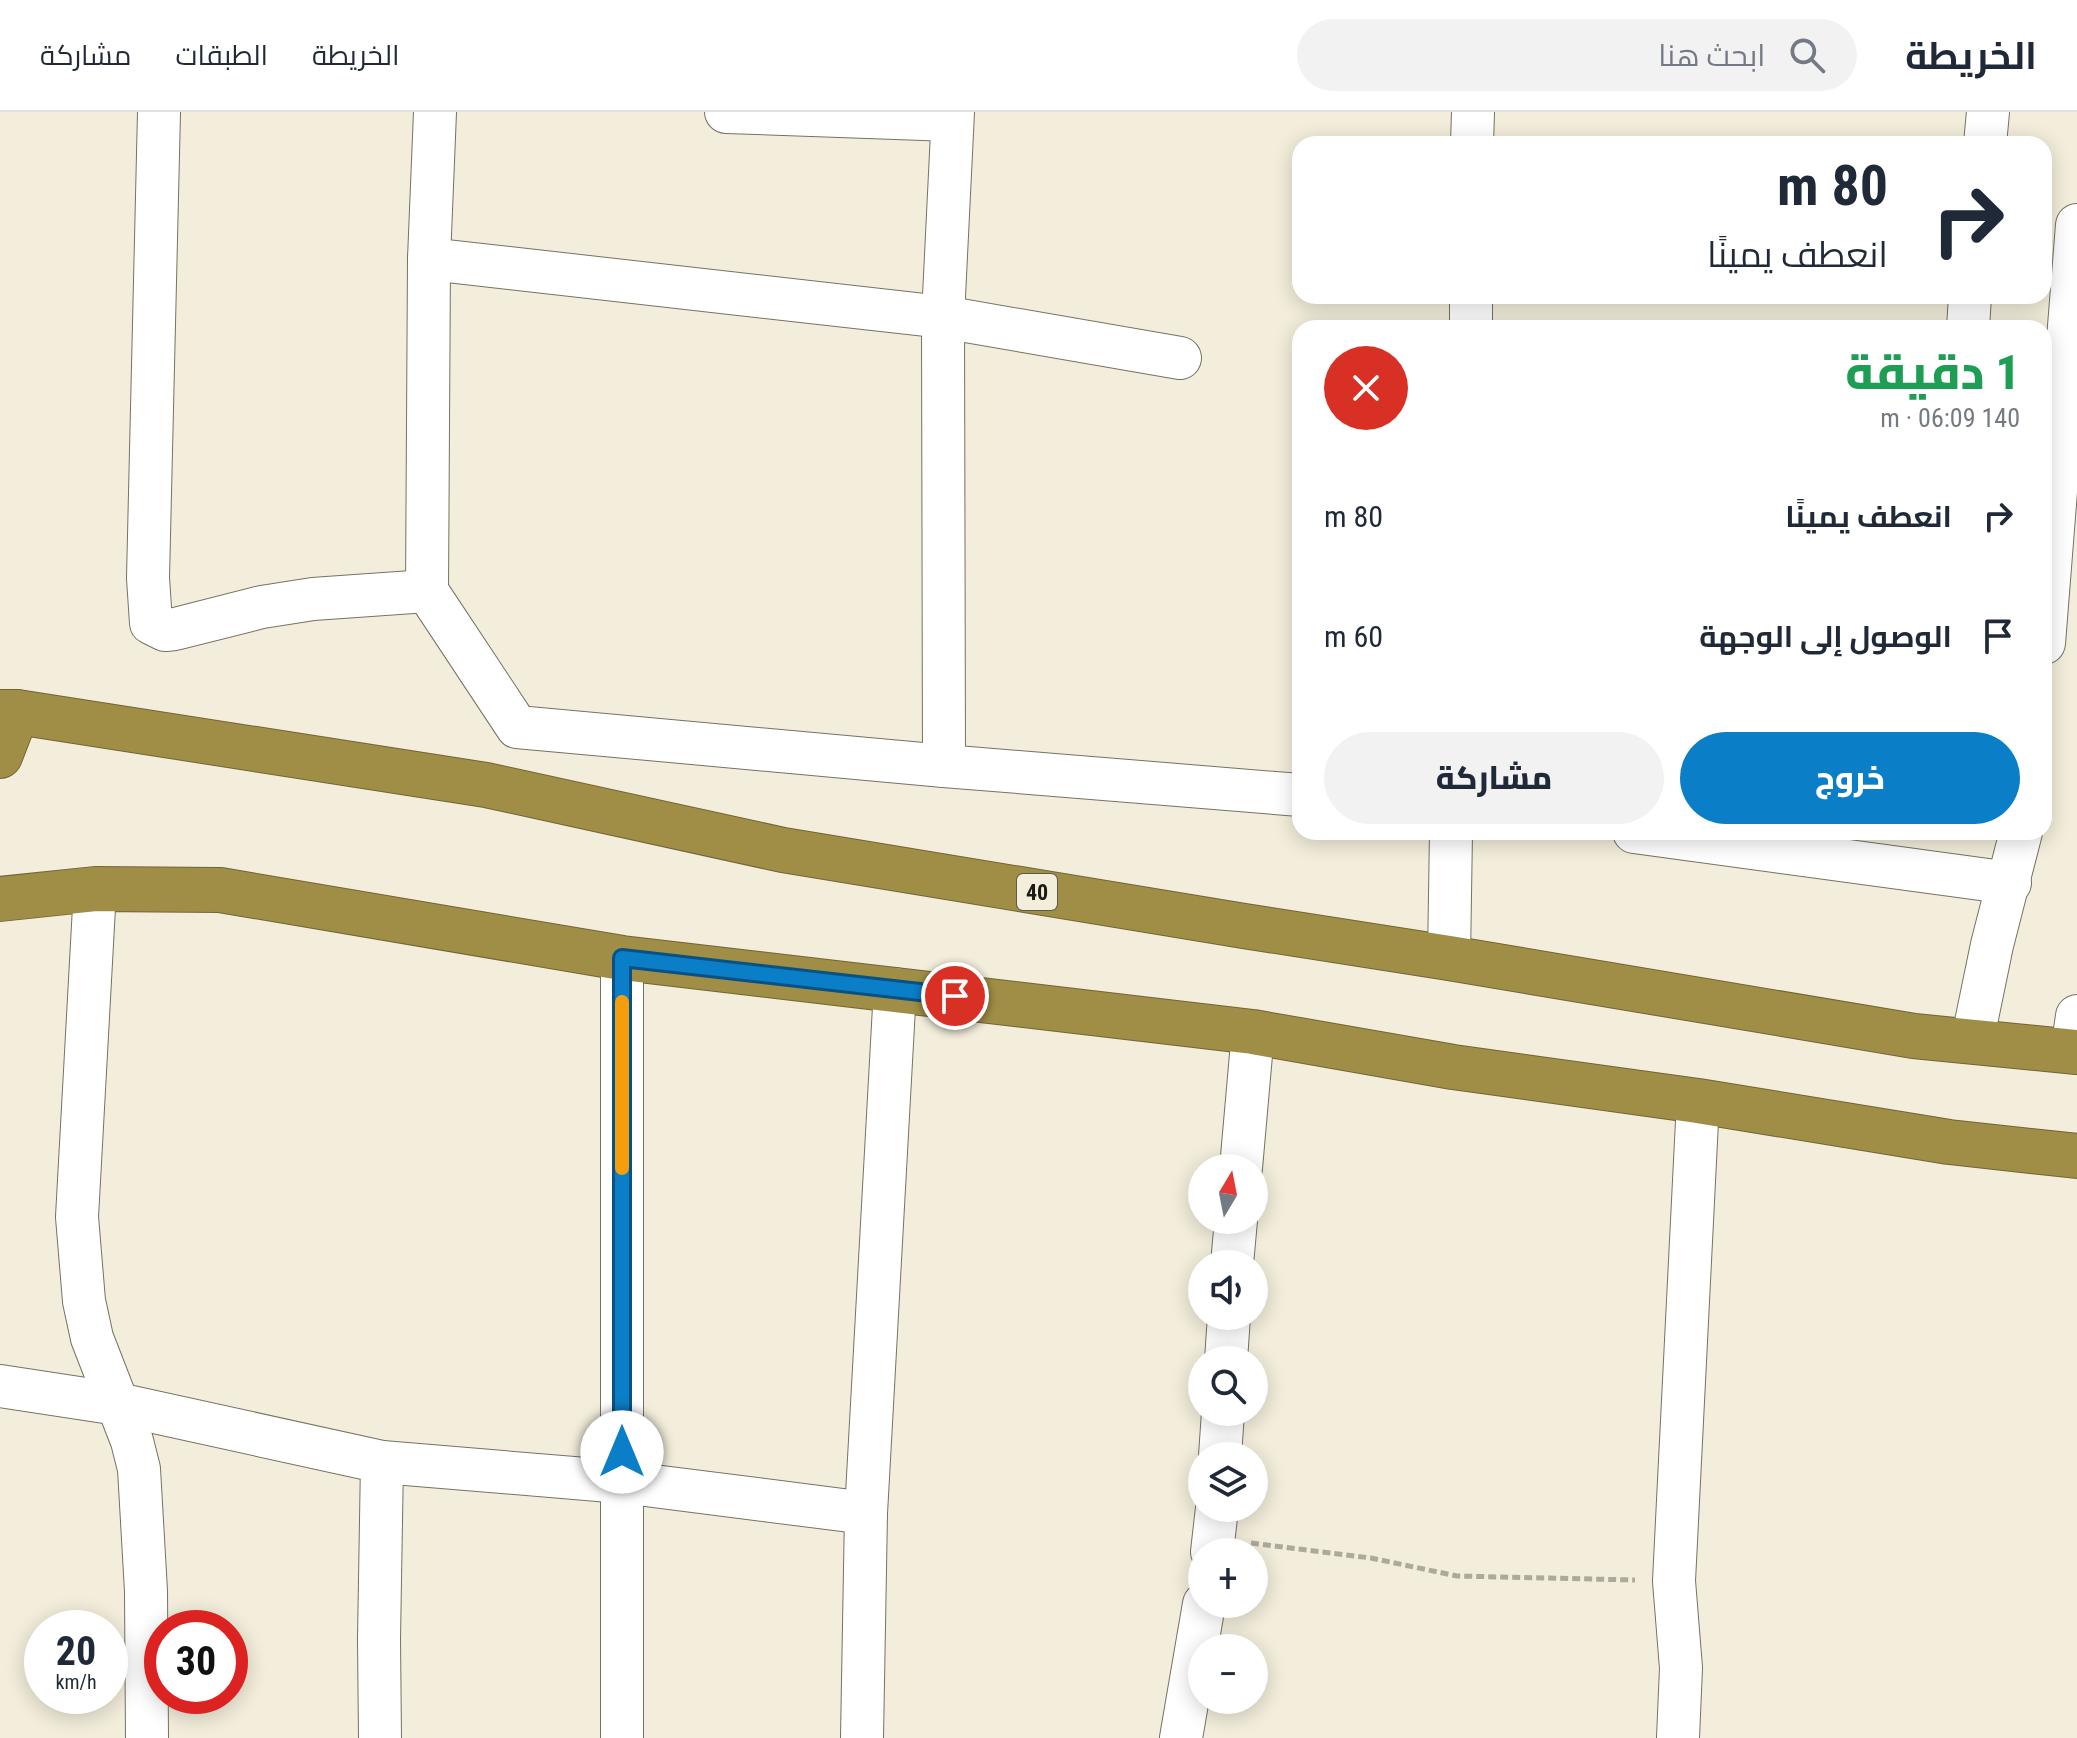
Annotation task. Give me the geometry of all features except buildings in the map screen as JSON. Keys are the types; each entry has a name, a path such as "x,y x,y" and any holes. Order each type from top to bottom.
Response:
{"highway":[{"path":"0,756 8,712"},
{"name":"40","path":"8,712 486,785 783,850 1914,1036 1972,1042 2075,1040"},
{"path":"4,886 220,890 622,958 1253,1032 1453,1067 1698,1101 1949,1142 2077,1156"}],"street":[{"path":"159,112 148,562 151,623 165,630 175,629 262,607 313,599 427,591"},
{"path":"435,112 429,259 427,591 517,727 1292,794"},
{"path":"726,112 952,116 943,317 944,766"},
{"path":"1472,136 1473,112"},
{"path":"1986,136 1988,112"},
{"path":"2052,542 2077,225"},
{"path":"429,259 943,317 1180,358"},
{"path":"1449,958 1451,840"},
{"path":"1693,840 2010,883"},
{"path":"1972,1042 1992,945 2019,840"},
{"path":"95,889 78,1231 84,1301 92,1338 139,1469 146,1591 147,1738"},
{"path":"622,958 622,1738"},
{"path":"862,1738 866,1513 895,989"},
{"path":"1242,1154 1253,1032"},
{"path":"1678,1738 1681,1668 1674,1581 1698,1101"},
{"path":"0,1386 118,1404 382,1462 622,1482 866,1513"},
{"path":"380,1738 382,1462"},
{"path":"1181,1738 1202,1618"}],"path":[{"path":"1215,1533 1371,1558 1457,1576 1674,1581"}],"slow traffic":[{"path":"622,1002 622,1168"}],"route":[{"path":"622,1452 622,958 955,996"}]}
